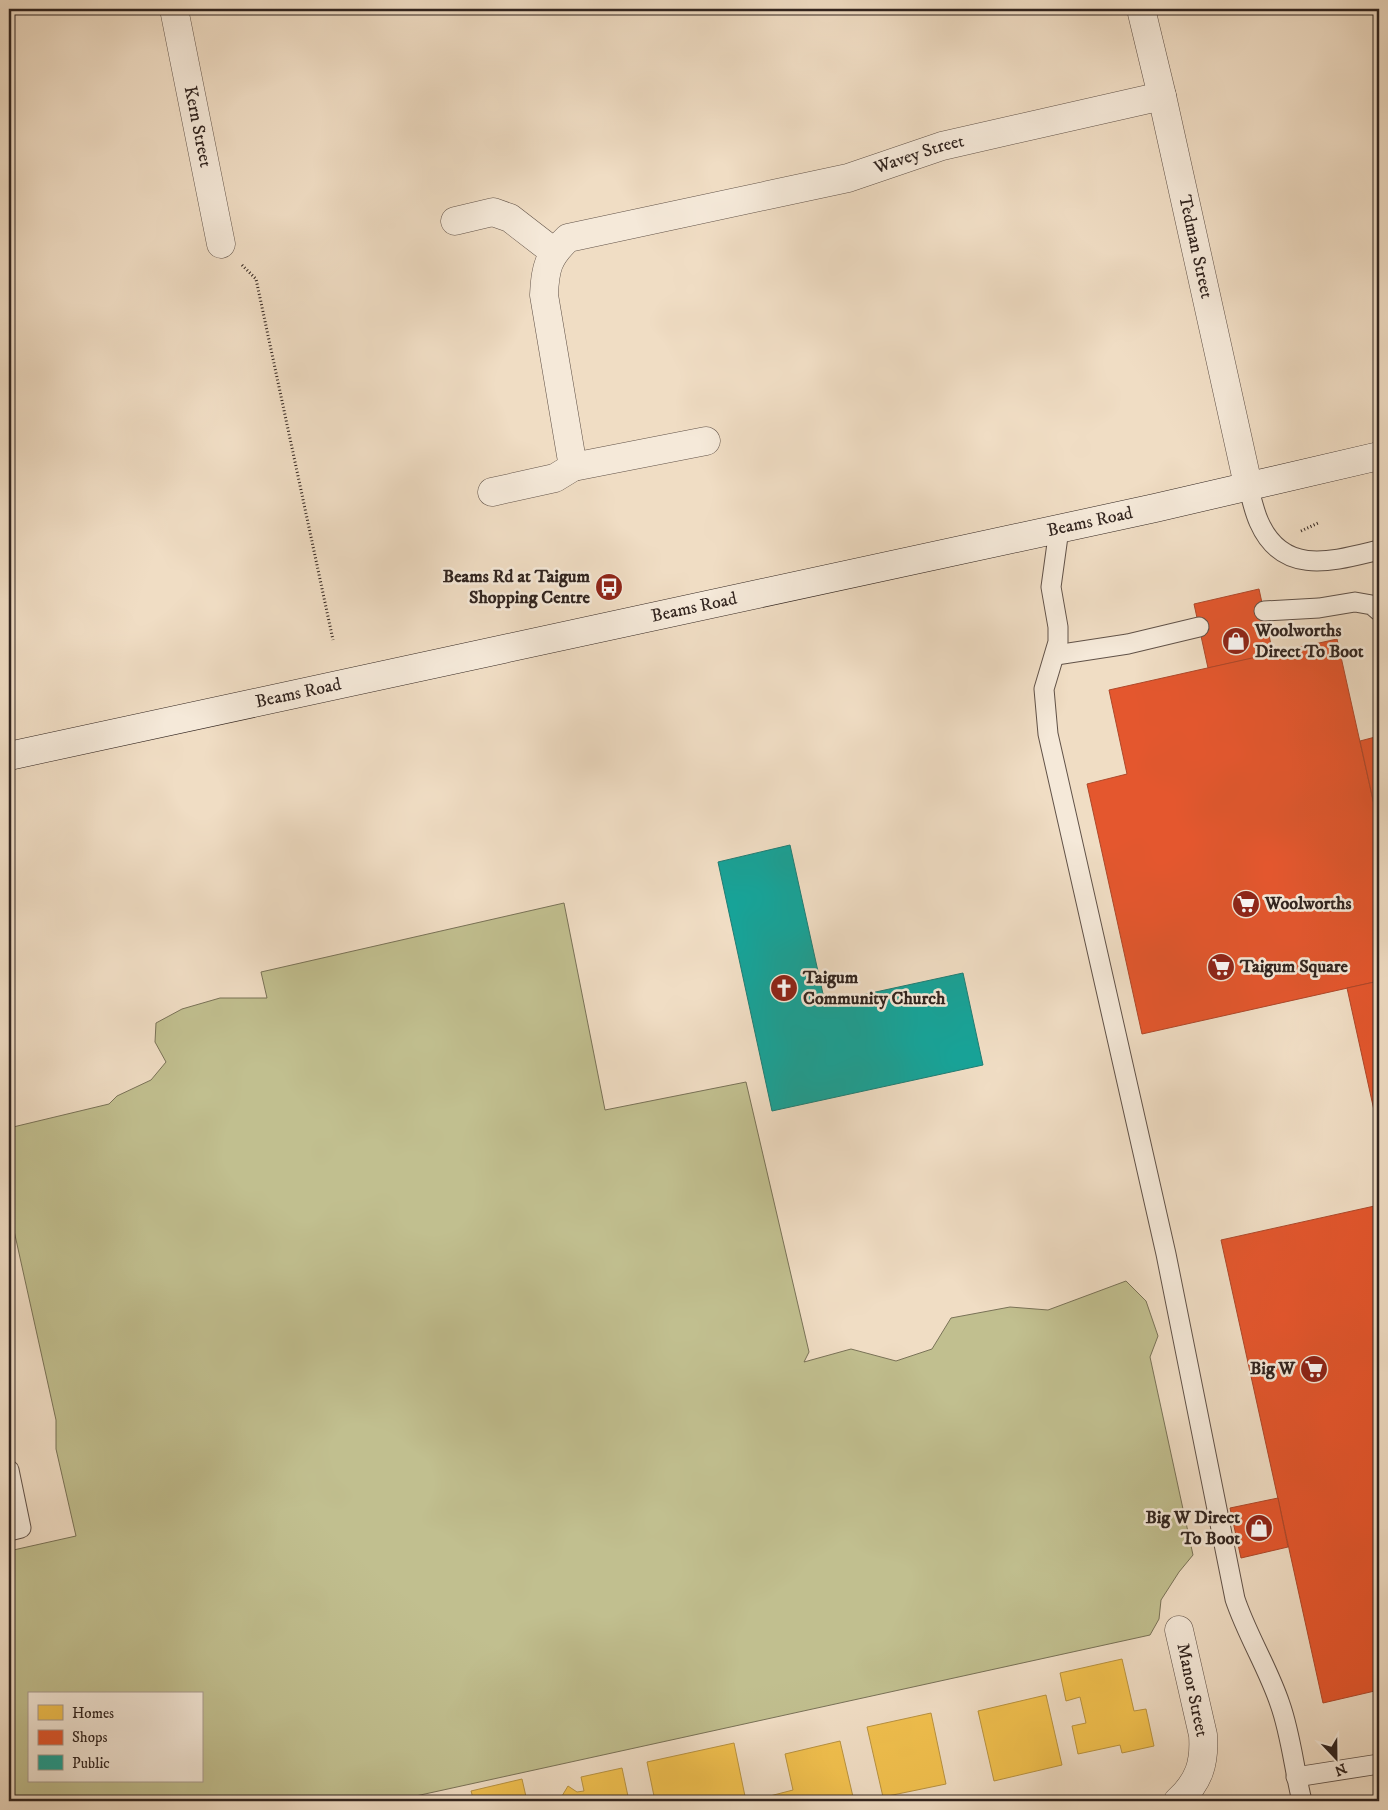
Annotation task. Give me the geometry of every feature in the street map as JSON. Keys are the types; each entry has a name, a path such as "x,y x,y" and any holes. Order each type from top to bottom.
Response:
{"street":[{"name":"Kern Street","path":"174,9 221,244"},
{"name":"Tedman Street","path":"1141,9 1248,485"},
{"name":"Wavey Street","path":"554,252 568,238 848,178 942,146 1162,96"},
{"path":"455,221 493,212 510,218 554,252 545,272 544,295 573,467"},
{"path":"492,492 555,478 573,467 706,441"},
{"name":"Beams Road","path":"9,756 1059,528 1379,456"},
{"name":"Manor Street","path":"1178,1801 1196,1781 1204,1761 1203,1735 1179,1630"}],"lane":[{"path":"1248,485 1258,521 1265,534 1279,549 1290,557 1315,562 1335,561 1379,550"},
{"path":"1059,528 1051,587 1058,626 1056,655 1044,689 1043,702 1056,776 1166,1254 1235,1599 1242,1621 1270,1677 1281,1706 1302,1801"},
{"path":"1264,611 1319,608 1355,602 1372,605 1379,611"},
{"path":"1056,655 1128,644 1199,627"},
{"path":"9,1470 21,1528 9,1531"},
{"path":"1296,1777 1379,1764"}],"path":[{"path":"221,244 256,279 334,640"},
{"path":"1292,536 1318,523"}],"shaded area":[{"path":"564,903 605,1110 746,1082 809,1352 804,1362 851,1349 896,1361 932,1349 951,1318 1010,1307 1048,1310 1126,1281 1146,1301 1158,1336 1150,1357 1193,1555 1179,1572 1161,1600 1159,1619 1150,1635 393,1801 9,1801 9,1551 76,1536 56,1449 56,1420 9,1208 9,1128 109,1104 117,1096 151,1080 166,1062 155,1042 156,1023 182,1009 220,998 267,998 261,972"}],"building: Homes":[{"path":"1122,1659 1134,1711 1146,1709 1154,1746 1122,1753 1120,1745 1078,1754 1072,1726 1086,1723 1080,1697 1066,1701 1060,1673"},
{"path":"1046,1695 1062,1765 994,1781 978,1711"},
{"path":"931,1713 946,1784 883,1797 867,1727"},
{"path":"840,1741 854,1801 767,1801 766,1797 793,1790 785,1754"},
{"path":"734,1743 746,1801 655,1801 647,1762"},
{"path":"622,1768 629,1801 559,1801 568,1786 577,1792 584,1791 581,1777"},
{"path":"522,1779 527,1801 474,1801 471,1791"}],"building: Shops":[{"name":"Woolworths Direct To Boot","path":"1259,589 1273,654 1208,668 1194,604"},
{"name":"Woolworths","path":"1337,639 1379,827 1379,981 1142,1034 1087,784 1127,774 1109,690"},
{"path":"1379,736 1379,827 1360,741"},
{"path":"1379,981 1379,1133 1347,988"},
{"name":"Big W","path":"1379,1205 1379,1690 1323,1703 1221,1240"},
{"name":"Big W Direct To Boot","path":"1278,1498 1288,1547 1241,1558 1230,1508"}],"building: Public":[{"name":"Taigum Community Church","path":"790,845 825,1003 963,973 983,1065 772,1111 718,862"}],"place":[{"name":"Beams Rd at Taigum Shopping Centre","path":"609,587"},
{"name":"Woolworths Direct To Boot","path":"1236,641"},
{"name":"Woolworths","path":"1246,904"},
{"name":"Taigum Square","path":"1221,967"},
{"name":"Taigum Community Church","path":"784,988"},
{"name":"Big W","path":"1314,1369"},
{"name":"Big W Direct To Boot","path":"1259,1528"}]}
